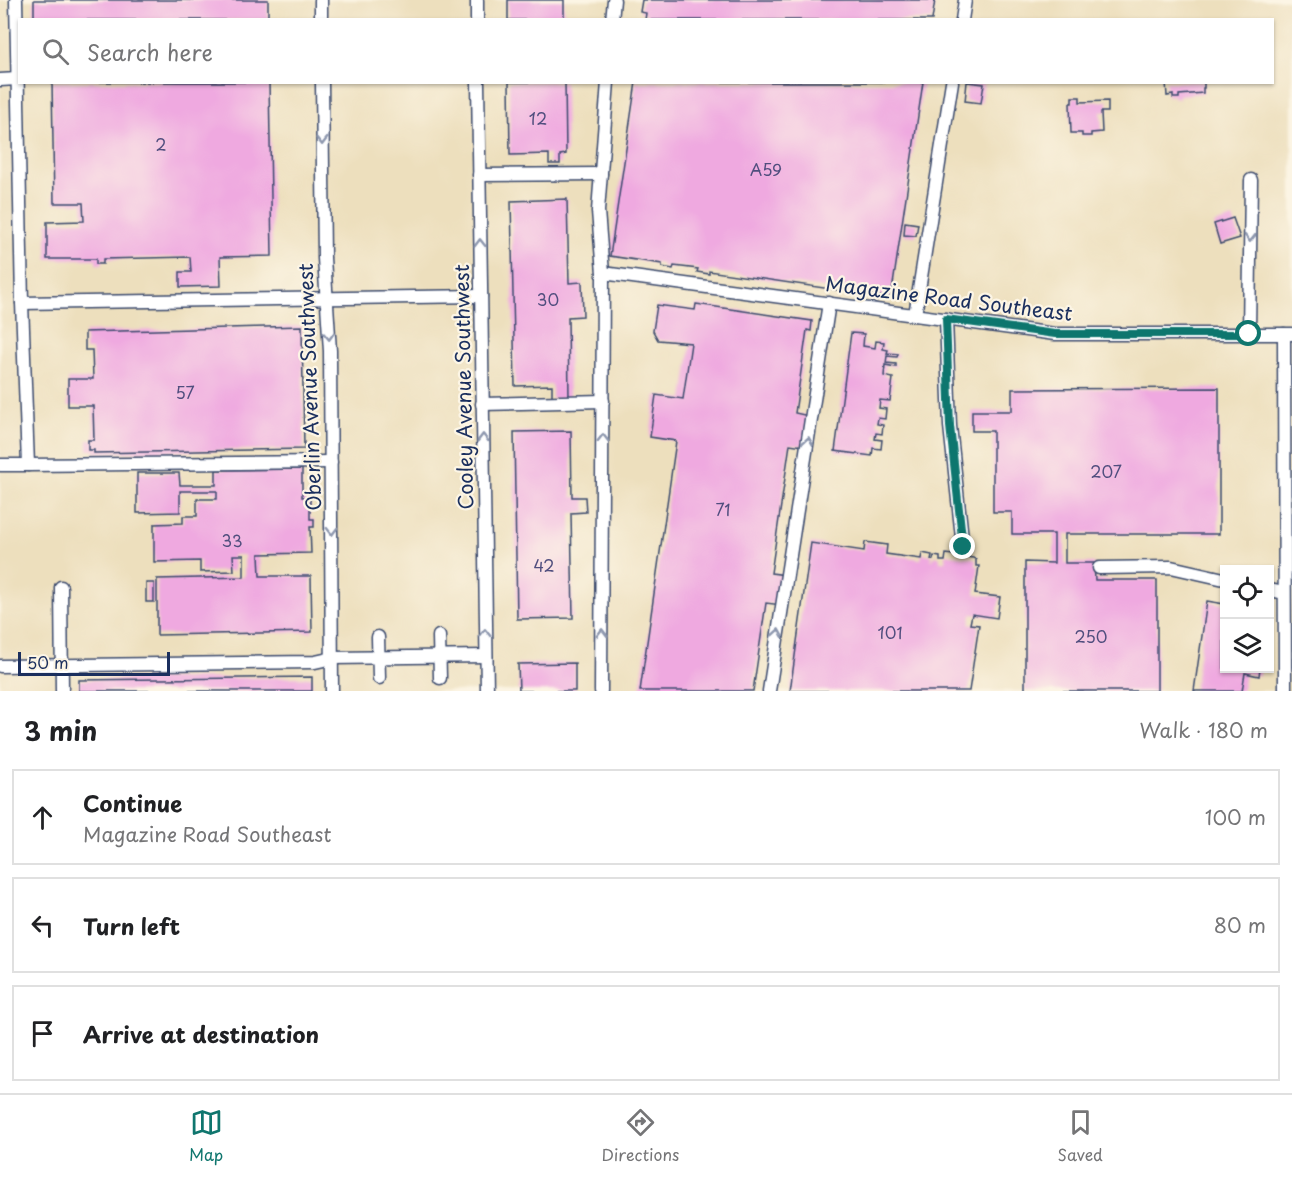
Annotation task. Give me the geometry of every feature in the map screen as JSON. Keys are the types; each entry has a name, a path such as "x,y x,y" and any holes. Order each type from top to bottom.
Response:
{"lane":[{"path":"16,0 22,303 28,465"},
{"path":"321,0 321,18"},
{"path":"477,0 477,18"},
{"path":"612,18 614,0"},
{"path":"962,18 965,0"},
{"path":"0,80 17,79"},
{"name":"Oberlin Avenue Southwest","path":"322,84 324,258 331,462 332,691"},
{"name":"Cooley Avenue Southwest","path":"478,84 487,691"},
{"path":"601,691 603,273 598,211 608,84"},
{"path":"915,315 952,84"},
{"path":"480,175 601,174"},
{"path":"1249,334 1251,180"},
{"name":"Magazine Road Southeast","path":"603,273 1055,334 1288,334"},
{"path":"22,303 481,296"},
{"path":"769,691 829,303"},
{"path":"946,319 950,426 963,547"},
{"path":"1285,691 1288,669 1284,593 1288,470 1288,334"},
{"path":"482,405 603,401"},
{"path":"0,465 331,462"},
{"path":"1099,568 1171,567 1220,578"},
{"path":"61,587 62,691"},
{"path":"1274,591 1284,593"},
{"path":"439,636 440,678"},
{"path":"378,637 379,678"},
{"path":"0,666 315,662 333,658 486,656"}],"building":[{"path":"34,0 268,0 268,18 34,18"},
{"path":"508,0 564,0 564,18 508,18"},
{"path":"642,0 935,0 932,18 645,18 646,13 640,12"},
{"path":"52,84 269,84 272,256 220,257 221,286 180,287 180,272 191,272 190,257 103,259 103,264 96,264 96,259 47,259 47,222 84,221 83,203 54,203"},
{"path":"509,84 565,84 566,154 560,155 560,164 549,164 549,154 510,155"},
{"path":"636,84 923,84 891,298 709,271 709,274 697,272 698,269 674,266 673,269 662,267 662,264 610,256"},
{"path":"967,84 984,84 981,103 965,101"},
{"path":"1166,84 1204,84 1203,93 1179,95 1179,98 1173,98 1173,95 1167,96"},
{"path":"1072,97 1080,97 1080,102 1108,101 1108,112 1101,112 1102,132 1091,133 1091,136 1071,133 1070,103 1072,103"},
{"path":"567,199 569,283 582,282 583,316 568,317 569,399 552,399 552,385 515,386 511,201"},
{"path":"1233,218 1240,238 1220,244 1214,224"},
{"path":"905,222 918,224 916,236 904,235"},
{"path":"696,304 812,321 811,331 807,330 795,413 809,416 803,446 790,444 771,573 786,575 782,605 766,603 753,691 640,691 676,441 650,437 656,395 683,399 691,343 658,340 653,331 657,305 695,310"},
{"path":"302,326 304,449 94,453 94,450 88,450 88,440 94,440 93,406 68,406 68,379 93,379 92,350 85,350 85,332"},
{"path":"851,333 864,334 863,346 875,348 876,341 884,342 883,349 888,350 887,353 898,354 897,357 887,356 886,363 896,364 896,367 885,365 884,376 893,378 890,401 880,400 879,408 886,409 885,419 878,418 877,424 883,425 882,434 876,433 875,439 882,440 881,449 873,448 872,456 835,451"},
{"path":"1219,388 1219,534 1065,534 1065,563 1094,563 1095,580 1157,580 1157,691 1025,691 1025,562 1054,563 1054,534 1012,534 1012,512 993,512 993,431 972,431 972,411 1012,411 1012,389"},
{"path":"571,431 572,497 585,497 586,512 571,513 573,618 517,619 514,432"},
{"path":"302,469 302,497 310,497 310,519 314,519 314,527 310,527 311,553 259,554 260,576 311,576 312,632 157,635 157,579 244,577 244,555 233,555 234,571 200,572 200,561 154,562 154,524 183,523 183,516 197,516 197,499 217,499 217,491 180,491 180,512 137,513 137,473 179,473 180,485 216,485 216,470"},
{"path":"865,542 887,545 886,554 921,559 922,553 932,555 931,560 934,556 940,557 940,561 945,561 946,554 976,560 976,566 979,566 975,594 1000,597 997,618 972,614 970,624 979,625 969,691 790,691 811,543 864,551"},
{"path":"146,583 154,583 154,602 146,602"},
{"path":"1207,601 1220,603 1220,673 1245,673 1242,691 1194,691"},
{"path":"575,663 575,691 519,691 518,664"},
{"path":"312,677 312,691 79,691 79,680"}],"route":[{"path":"963,547 950,426 946,319 1055,334 1249,334"}]}
